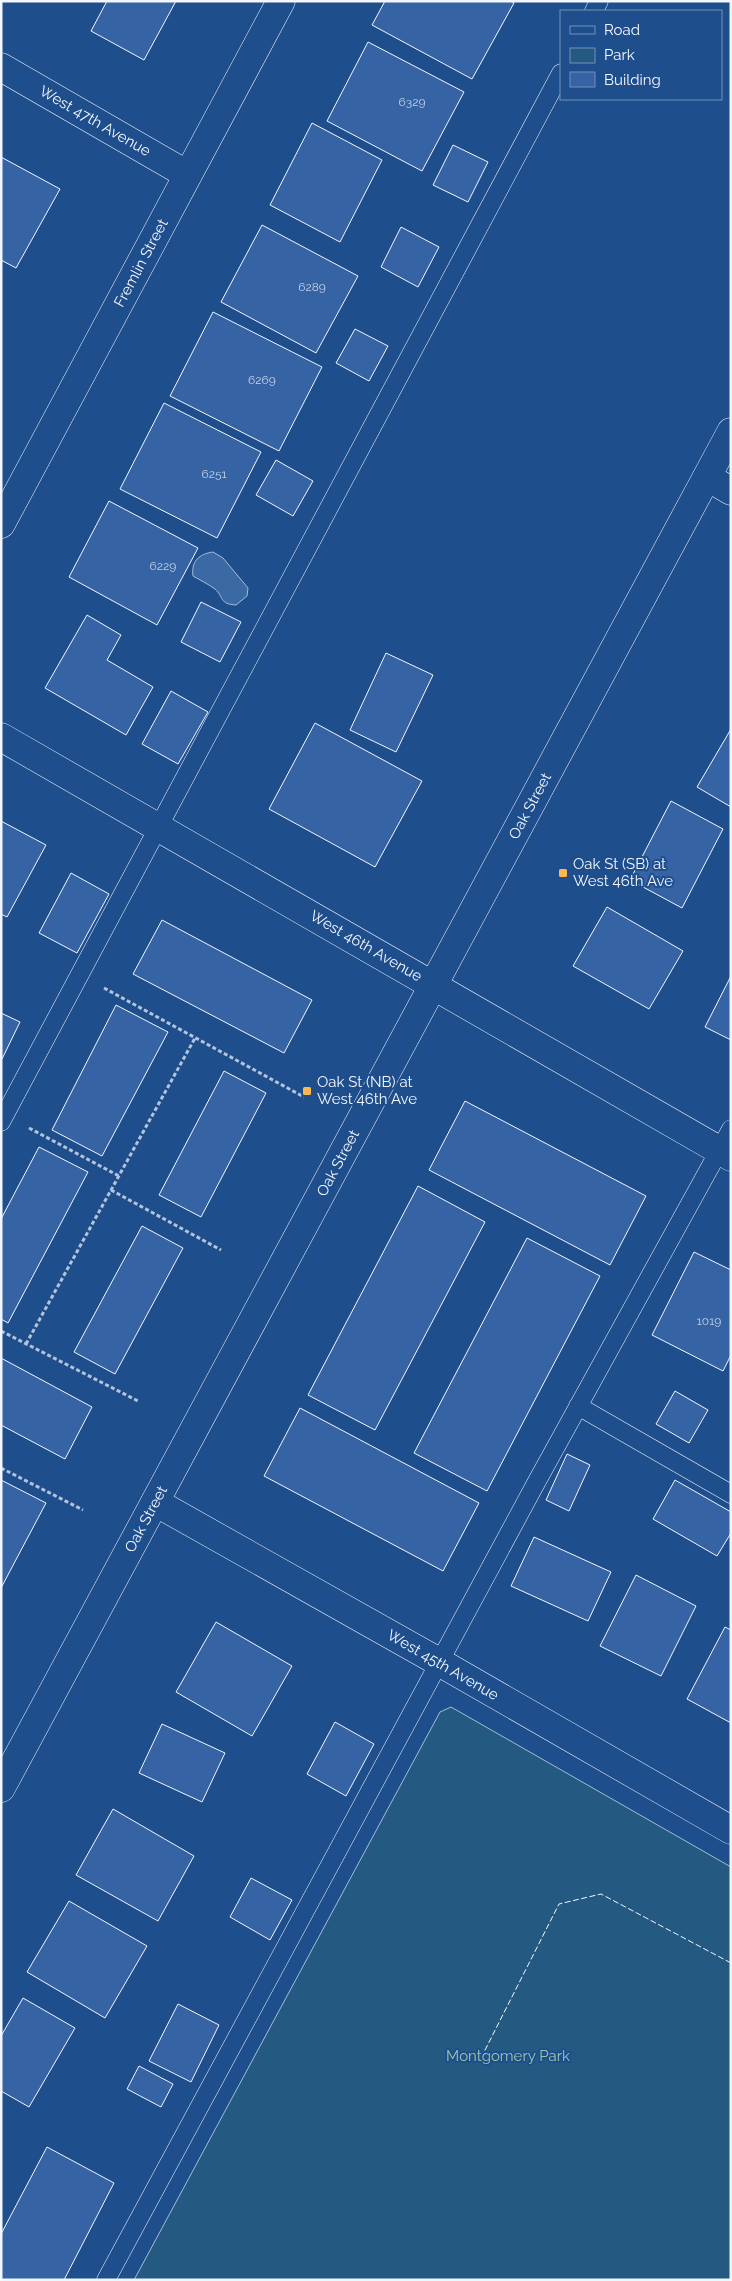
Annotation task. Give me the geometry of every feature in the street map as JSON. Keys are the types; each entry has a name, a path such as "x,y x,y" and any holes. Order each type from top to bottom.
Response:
{"street":[{"name":"Fremlin Street","path":"1,524 281,1"},
{"name":"West 47th Avenue","path":"1,67 188,174"},
{"name":"Oak Street","path":"1,1788 731,432"},
{"path":"706,477 731,491"},
{"name":"West 46th Avenue","path":"1,737 433,985 727,1145"},
{"name":"West 45th Avenue","path":"155,1502 731,1830"}],"lane":[{"path":"3,1118 560,75"},
{"path":"106,2280 578,1406 727,1145"},
{"path":"578,1406 731,1494"}],"path":[{"path":"80,975 304,1097"},
{"path":"26,1344 195,1038"},
{"path":"3,1118 119,1176"},
{"path":"111,1190 222,1250"},
{"path":"1,1331 140,1402"},
{"path":"1,1468 83,1510"}],"green space":[{"name":"Montgomery Park","path":"451,1707 731,1867 731,2280 134,2280 440,1712"}],"shaded area":[{"path":"213,552 223,558 248,588 247,596 236,605 224,602 215,589 193,576 193,566 197,559 204,554"}],"building":[{"path":"107,1 176,1 144,60 91,31"},
{"path":"385,1 510,1 514,3 472,79 372,25"},
{"path":"368,42 464,92 422,171 327,121"},
{"path":"312,123 382,160 340,242 270,205"},
{"path":"453,145 488,162 468,202 433,185"},
{"path":"1,157 60,189 16,268 1,260"},
{"path":"262,225 358,276 316,353 221,302"},
{"path":"401,227 439,247 418,287 381,267"},
{"path":"213,312 322,367 279,451 170,396"},
{"path":"355,329 388,346 369,381 336,363"},
{"path":"164,403 261,452 217,538 120,489"},
{"path":"276,460 313,481 293,516 256,495"},
{"path":"109,501 198,548 157,625 69,577"},
{"path":"201,602 241,622 220,662 181,642"},
{"path":"87,615 121,635 107,660 153,687 126,735 45,688"},
{"path":"386,653 433,675 396,752 350,730"},
{"path":"171,691 208,712 178,764 142,744"},
{"path":"315,723 422,781 375,867 269,809"},
{"path":"731,729 731,807 697,787"},
{"path":"671,801 723,829 682,908 630,880"},
{"path":"1,821 46,845 7,917 1,914"},
{"path":"71,873 109,894 77,953 39,933"},
{"path":"607,907 683,951 649,1009 573,966"},
{"path":"162,920 312,1000 284,1053 133,974"},
{"path":"731,976 731,1040 705,1027"},
{"path":"116,1005 168,1032 102,1156 52,1130"},
{"path":"1,1013 20,1022 2,1059 1,1058"},
{"path":"224,1071 266,1093 201,1217 159,1195"},
{"path":"465,1101 646,1196 610,1265 429,1170"},
{"path":"39,1147 88,1172 8,1323 1,1319 1,1219"},
{"path":"418,1186 485,1222 375,1430 308,1395"},
{"path":"142,1226 183,1248 115,1374 74,1352"},
{"path":"527,1238 600,1276 487,1491 414,1453"},
{"path":"694,1252 731,1270 731,1355 723,1371 652,1335"},
{"path":"1,1358 92,1407 65,1459 1,1425"},
{"path":"675,1391 708,1410 689,1443 656,1424"},
{"path":"300,1408 479,1503 443,1571 264,1476"},
{"path":"567,1454 590,1465 569,1511 546,1500"},
{"path":"1,1480 46,1503 1,1588"},
{"path":"675,1480 731,1512 731,1533 717,1556 653,1519"},
{"path":"534,1537 611,1572 588,1621 511,1586"},
{"path":"636,1575 696,1606 661,1676 600,1646"},
{"path":"216,1622 292,1666 252,1736 176,1692"},
{"path":"725,1627 731,1630 731,1723 687,1699"},
{"path":"335,1722 374,1744 346,1796 307,1774"},
{"path":"162,1724 225,1753 202,1802 139,1773"},
{"path":"113,1809 194,1856 158,1921 76,1875"},
{"path":"251,1878 292,1900 270,1940 230,1917"},
{"path":"69,1901 147,1946 105,2018 27,1972"},
{"path":"23,1998 75,2028 29,2107 1,2091 1,2036"},
{"path":"178,2004 219,2025 191,2082 149,2061"},
{"path":"139,2066 173,2084 161,2107 127,2089"},
{"path":"47,2147 114,2183 64,2280 1,2280 1,2234"}],"fence":[{"path":"481,2058 559,1904 601,1894 731,1963"}],"place":[{"name":"Oak St (SB) at West 46th Ave","path":"563,873"},
{"name":"Oak St (NB) at West 46th Ave","path":"307,1091"}]}
